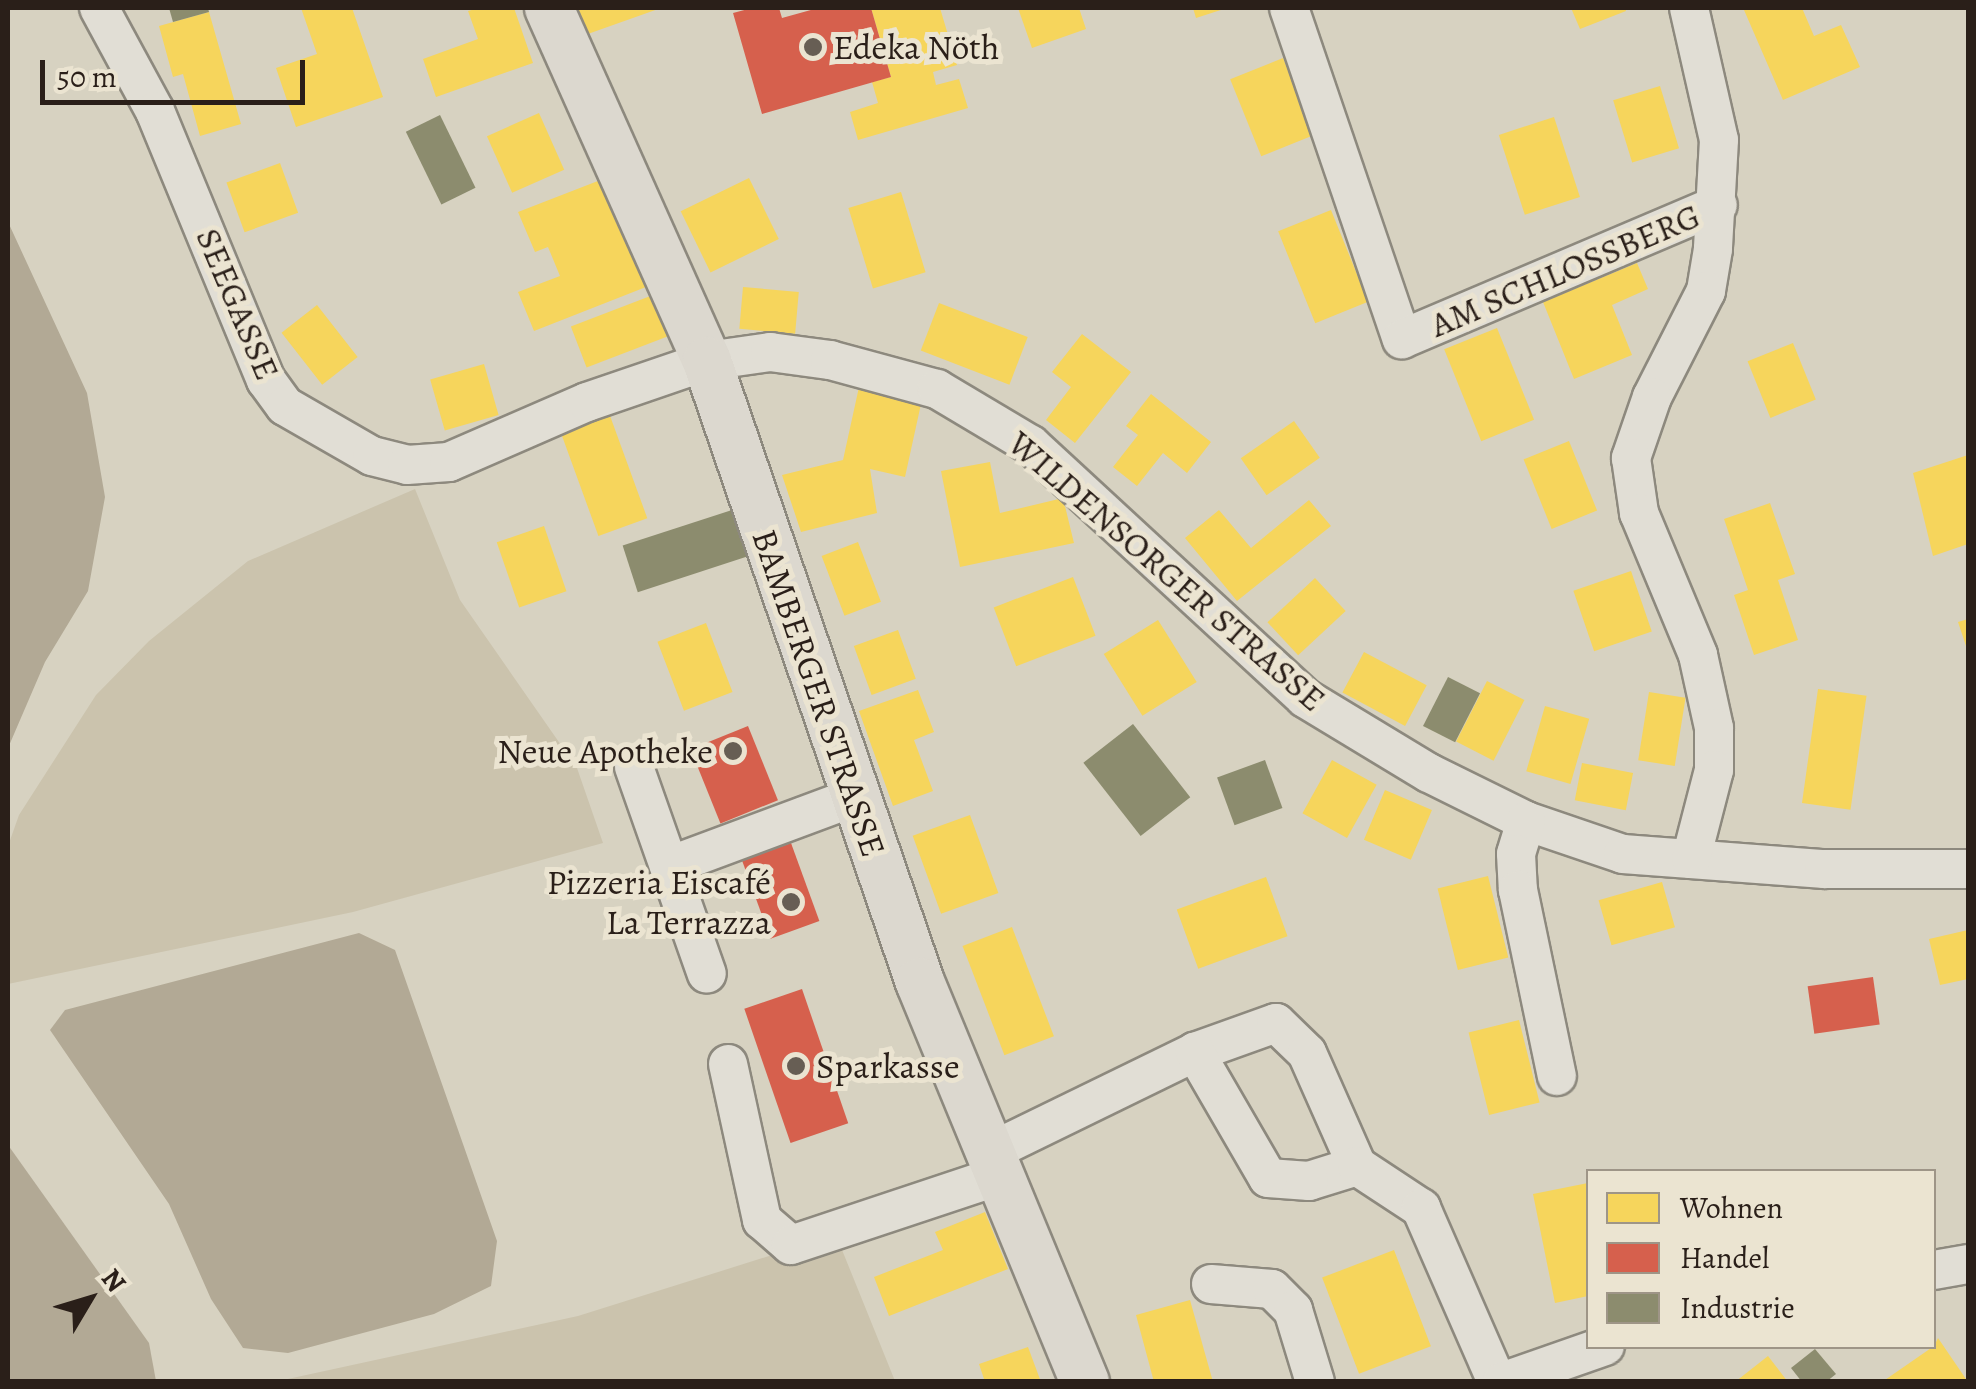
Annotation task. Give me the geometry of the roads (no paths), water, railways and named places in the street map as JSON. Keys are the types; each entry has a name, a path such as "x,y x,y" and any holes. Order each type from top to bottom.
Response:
{"main road":[{"name":"BAMBERGER STRASSE","path":"549,8 707,360 852,798 994,1164 1084,1382"}],"street":[{"name":"SEEGASSE","path":"100,8 163,127 266,380 285,406 329,435 407,465 449,462 587,402 707,360"},
{"name":"AM SCHLOSSBERG","path":"1289,8 1402,339 1718,205"},
{"path":"1688,8 1719,140 1718,205 1706,291 1652,397 1632,458 1639,513 1698,655 1714,728 1714,770 1691,859"},
{"name":"WILDENSORGER STRASSE","path":"707,360 770,352 830,360 936,389 1031,445 1306,698 1429,773 1526,820 1623,854 1968,869"},
{"path":"634,767 707,974"},
{"path":"669,866 852,798"},
{"path":"1526,820 1516,854 1518,890 1557,1076"},
{"path":"728,1064 762,1220 791,1245 994,1164 1194,1052 1260,1024 1276,1023 1291,1033 1307,1053 1358,1166 1421,1208 1500,1382 1596,1349"},
{"path":"1194,1052 1268,1178 1310,1181 1358,1166"},
{"path":"1936,1270 1968,1264"},
{"path":"1212,1284 1272,1289 1293,1310 1315,1382"}],"place":[{"name":"Edeka Nöth","path":"813,47"},
{"name":"Neue Apotheke","path":"733,751"},
{"name":"Pizzeria Eiscafé La Terrazza","path":"791,902"},
{"name":"Sparkasse","path":"796,1066"}]}
